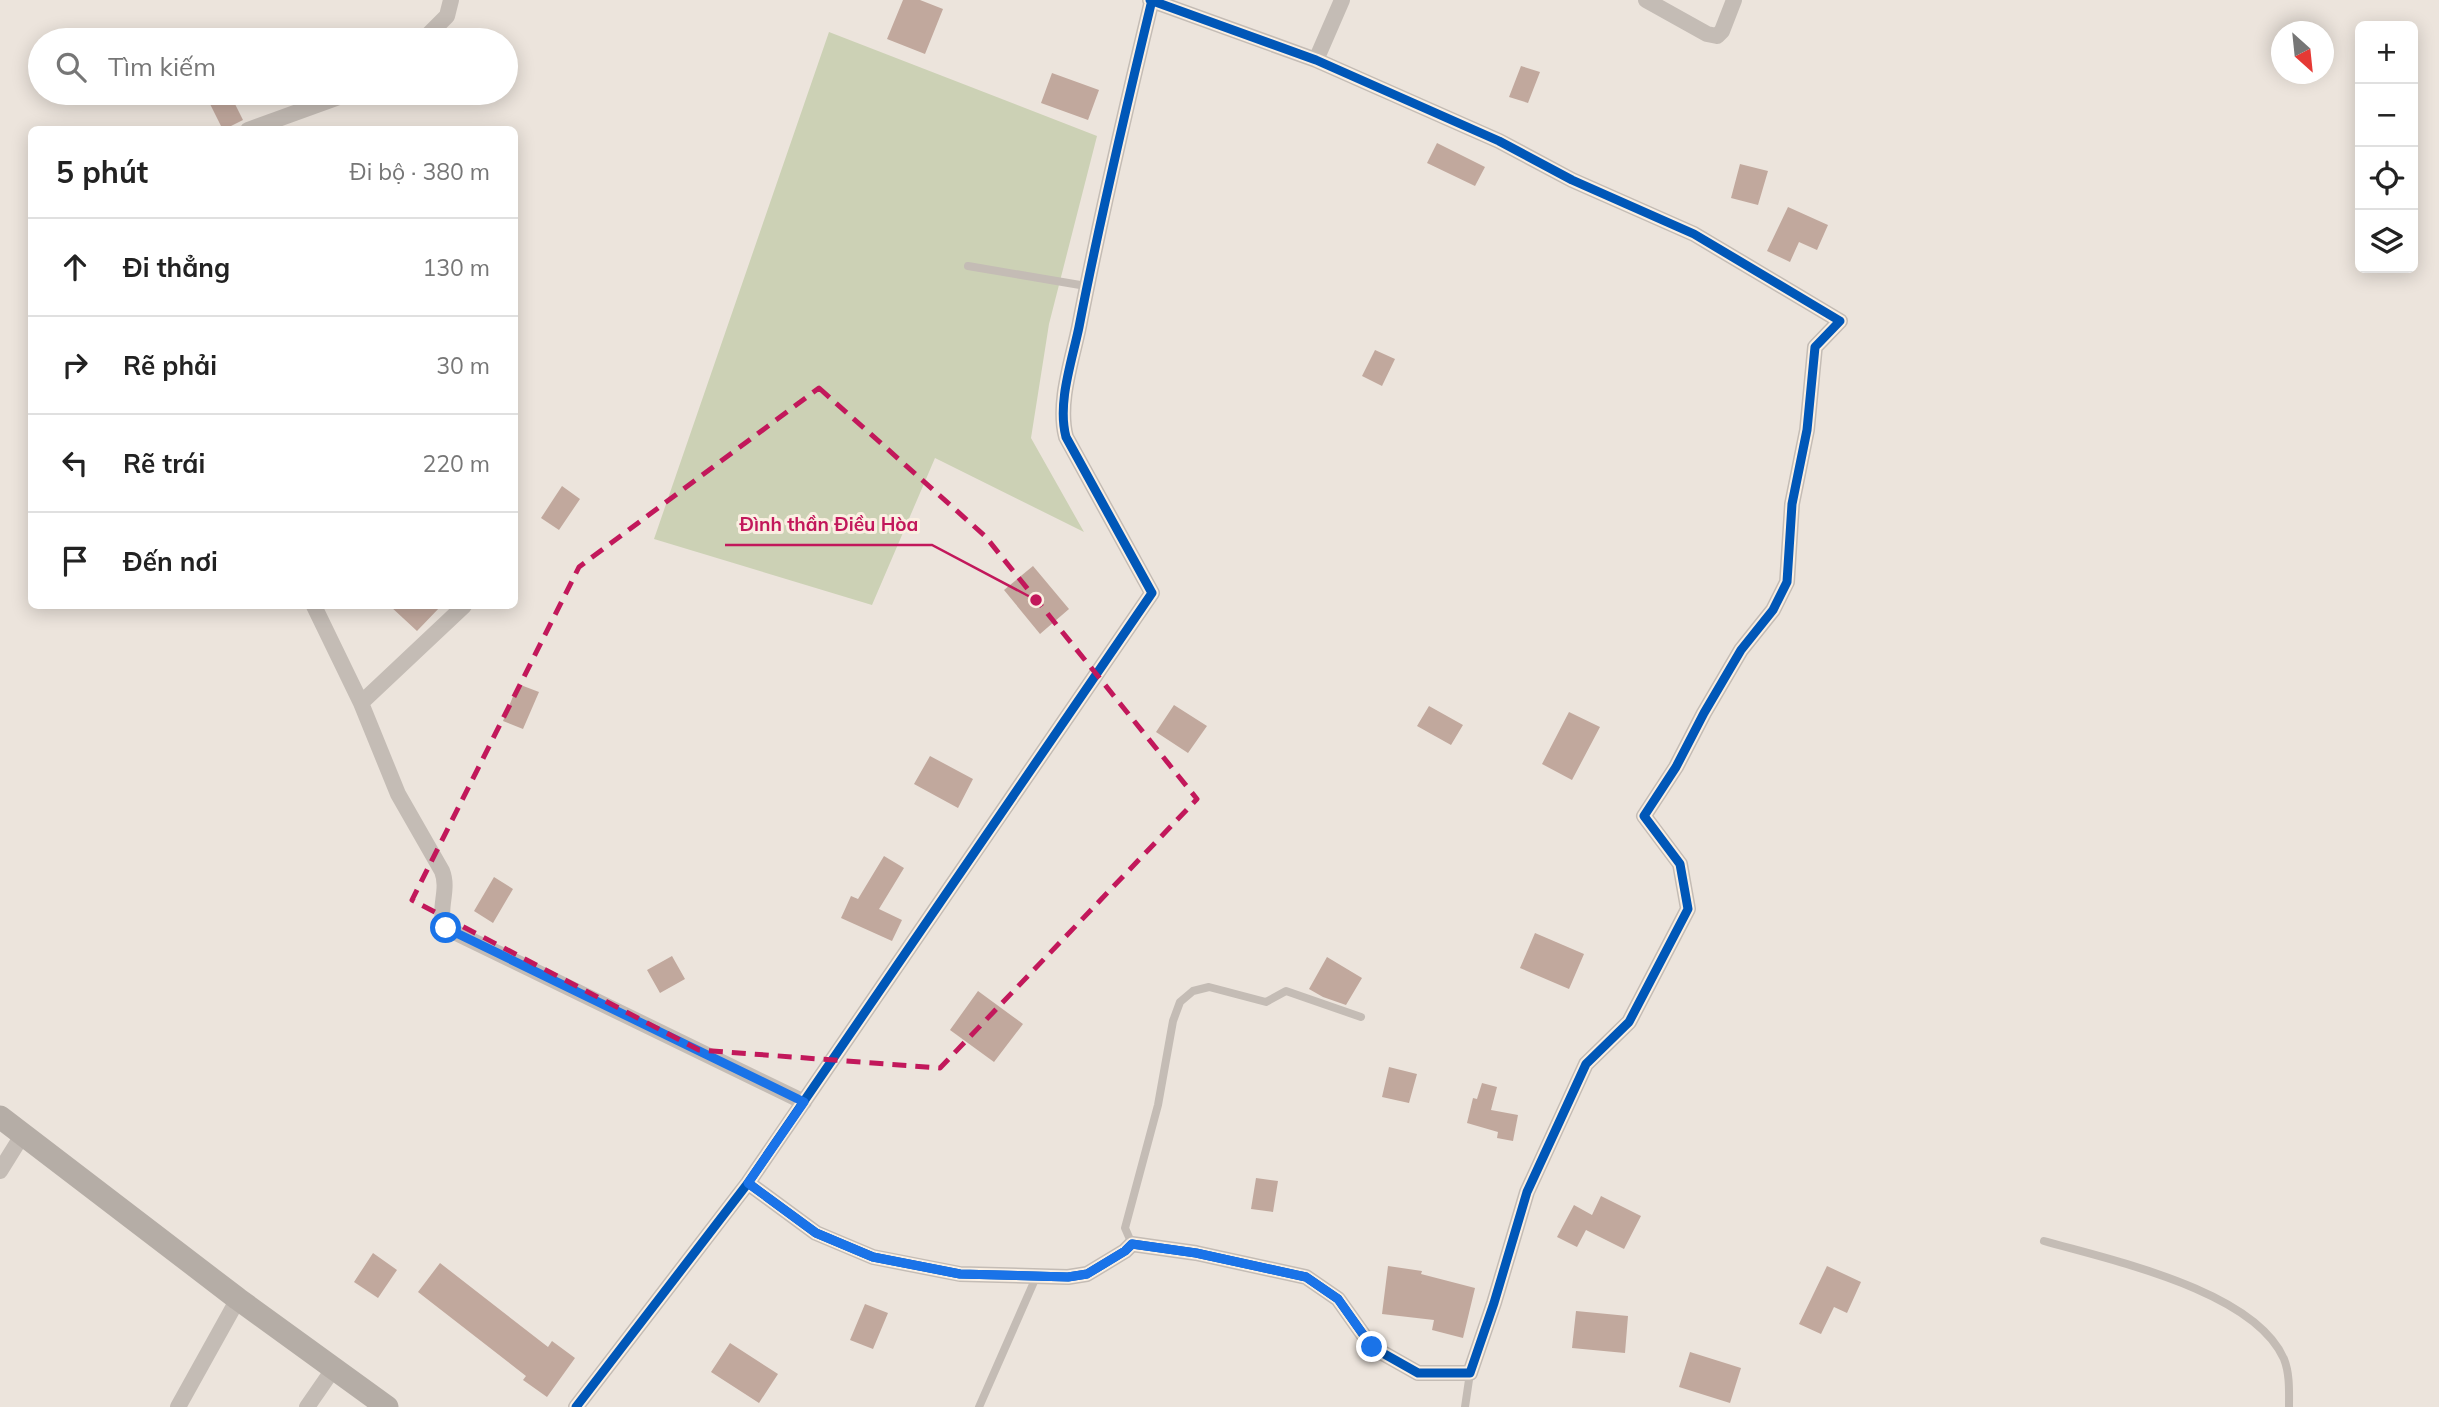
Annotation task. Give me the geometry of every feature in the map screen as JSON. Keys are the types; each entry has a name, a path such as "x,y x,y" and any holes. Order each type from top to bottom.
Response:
{"street":[{"path":"435,28 447,16 451,0"},
{"path":"576,1407 748,1183 1152,593 1066,437 1062,423 1086,286 1151,0 1316,60 1499,141 1572,180 1694,234 1840,321 1815,347 1807,430 1792,504 1787,582 1773,610 1741,650 1676,767 1644,816 1680,864 1688,909 1629,1022 1586,1064 1528,1192 1470,1373 1419,1373 1372,1347 1338,1299 1306,1277 1196,1253 1132,1244 1087,1274 1068,1277 960,1274 873,1257 816,1233 748,1183"},
{"path":"1316,60 1342,0"},
{"path":"1646,0 1707,34 1717,36 1722,31 1734,0"},
{"path":"259,126 317,105"},
{"path":"315,609 361,703 398,794 446,882 442,912 446,928 804,1102"},
{"path":"361,703 461,609"},
{"path":"0,1117 387,1407"},
{"path":"0,1171 23,1133"},
{"path":"178,1407 239,1298"},
{"path":"306,1407 334,1368"}],"lane":[{"path":"968,265 1086,286"},
{"path":"1132,1244 1125,1228 1158,1105 1174,1021 1180,1002 1186,996 1209,987 1266,1002 1286,991 1361,1017"},
{"path":"2044,1241 2141,1268 2224,1301 2244,1314 2271,1340 2284,1358 2289,1407"},
{"path":"979,1407 1037,1275"},
{"path":"1465,1407 1470,1373"}],"highlighted area":[{"path":"819,388 985,536 1197,799 940,1068 699,1050 412,900 579,567"}],"green space":[{"path":"829,32 1097,136 1049,324 1031,438 1084,532 935,458 872,605 654,539"}],"building":[{"path":"903,0 920,0 943,9 925,54 887,39"},
{"path":"1521,66 1540,72 1528,103 1509,97"},
{"path":"1052,73 1099,90 1088,120 1041,103"},
{"path":"210,105 236,105 243,120 231,126 221,126"},
{"path":"1437,143 1485,167 1475,186 1427,163"},
{"path":"1740,164 1768,171 1758,205 1731,198"},
{"path":"1788,207 1828,225 1817,250 1799,242 1790,262 1767,251"},
{"path":"1375,350 1395,359 1382,386 1362,376"},
{"path":"562,486 580,499 559,530 541,518"},
{"path":"1033,566 1069,609 1040,634 1004,590"},
{"path":"393,609 438,609 417,631"},
{"path":"518,684 539,692 523,729 503,721"},
{"path":"1174,705 1207,726 1188,753 1156,732"},
{"path":"1429,706 1463,725 1451,745 1417,726"},
{"path":"1569,712 1600,727 1572,780 1542,764"},
{"path":"930,756 973,779 958,808 914,784"},
{"path":"884,856 904,868 879,909 902,920 892,941 841,918 851,896 858,899"},
{"path":"494,877 513,889 493,923 474,911"},
{"path":"1535,933 1584,954 1569,989 1520,968"},
{"path":"672,956 685,979 660,993 647,970"},
{"path":"1327,957 1362,978 1346,1005 1309,989"},
{"path":"978,991 1023,1024 994,1062 950,1030"},
{"path":"1389,1067 1417,1074 1409,1103 1382,1097"},
{"path":"1482,1083 1497,1087 1491,1110 1518,1115 1513,1141 1497,1138 1498,1132 1467,1123 1473,1098 1477,1099"},
{"path":"1256,1178 1278,1181 1273,1212 1251,1209"},
{"path":"1601,1196 1641,1216 1624,1249 1586,1230 1577,1247 1557,1237 1574,1205 1592,1215"},
{"path":"373,1253 397,1270 378,1298 354,1282"},
{"path":"440,1263 548,1347 552,1341 575,1358 547,1397 523,1380 526,1376 418,1292"},
{"path":"1388,1266 1422,1271 1421,1274 1475,1288 1463,1338 1432,1330 1434,1320 1382,1314"},
{"path":"1827,1266 1861,1282 1847,1313 1834,1307 1821,1334 1799,1324"},
{"path":"865,1304 888,1313 873,1349 850,1340"},
{"path":"1576,1311 1628,1316 1625,1353 1572,1348"},
{"path":"730,1343 778,1374 759,1403 711,1372"},
{"path":"1690,1352 1741,1368 1730,1403 1679,1387"}],"cycle path":[{"path":"748,1183 816,1233 873,1257 960,1274 1068,1277 1087,1274 1132,1244 1196,1253 1306,1277 1338,1299 1372,1347 1418,1373 1470,1373 1527,1192 1586,1064 1629,1022 1688,909 1680,864 1644,816 1676,767 1741,650 1773,610 1787,582 1792,504 1807,430 1815,347 1840,321 1694,234 1572,180 1499,141 1316,60 1150,0"},
{"path":"576,1407 748,1183 1152,593 1066,437 1063,410 1066,382 1104,204 1152,0"}],"place":[{"name":"Đình thần Điều Hòa","path":"1036,600"}],"route":[{"path":"446,928 804,1102 748,1183 816,1233 873,1257 960,1274 1068,1277 1087,1274 1132,1244 1196,1253 1306,1277 1338,1299 1372,1347"}]}
